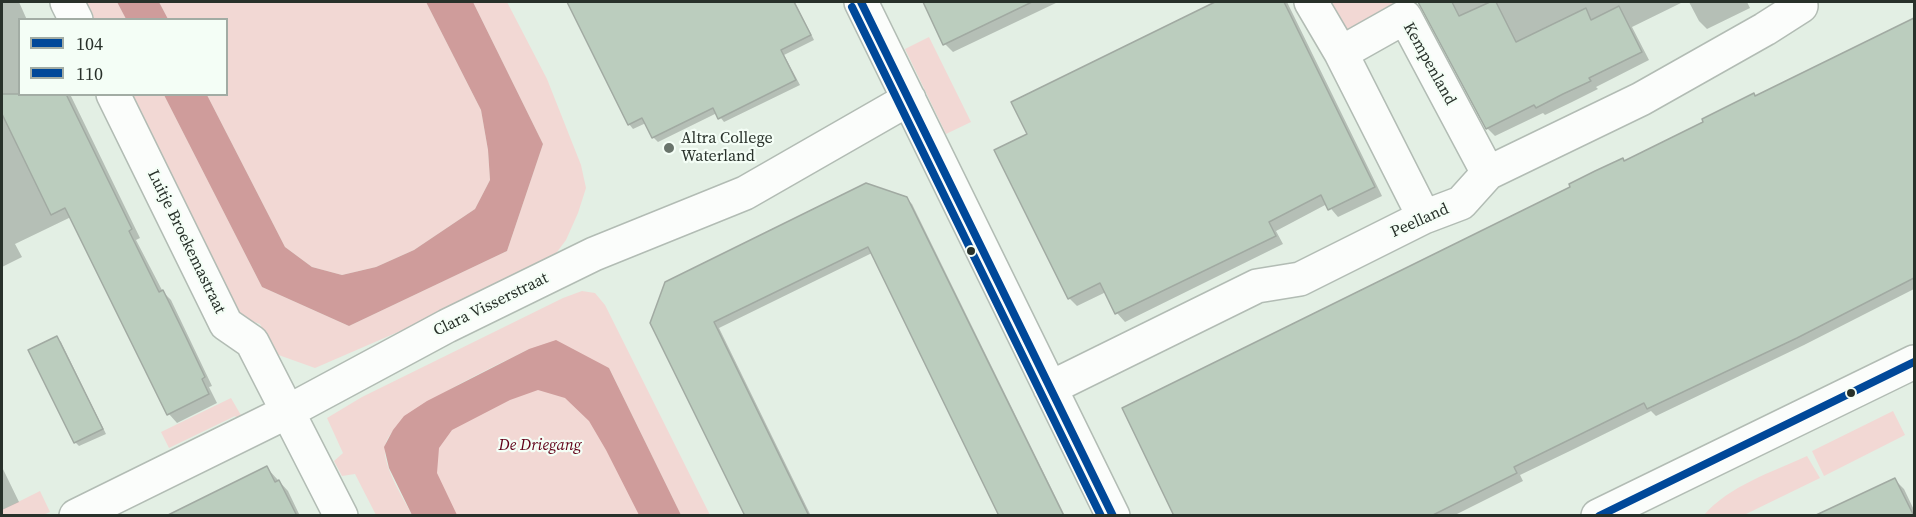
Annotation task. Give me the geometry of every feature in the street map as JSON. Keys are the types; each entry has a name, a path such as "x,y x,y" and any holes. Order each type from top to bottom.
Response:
{"street":[{"path":"67,2 75,18"},
{"path":"861,2 1113,516"},
{"path":"1311,2 1341,53 1424,217"},
{"name":"Peelland","path":"1050,388 1257,286 1300,279 1424,217 1461,202 1488,173 1641,99 1765,29 1801,6 1798,2"},
{"name":"Kempenland","path":"1341,53 1405,17 1488,173"},
{"name":"Luitje Broekemastraat","path":"114,96 226,324 252,342 341,516"},
{"name":"Clara Visserstraat","path":"76,516 289,411 447,326 594,254 745,193 909,99"},
{"path":"1616,512 1914,362"}],"green space":[{"path":"81,2 117,2 125,18 89,18"},
{"path":"159,2 426,2 481,110 488,150 490,180 475,209 414,250 376,267 342,275 312,267 285,247 208,96 228,96 228,18 167,18"},
{"path":"473,2 507,2 547,79 581,165 586,188 578,213 566,240 551,260 442,313 315,368 273,353 260,324 232,314 126,96 165,96 262,287 349,326 507,251 543,144"},
{"path":"1326,2 1407,2 1345,35"},
{"path":"929,37 971,122 946,134 905,49"},
{"path":"582,291 595,293 605,305 710,515 681,515 609,368 529,349 446,391 404,420 391,434 385,448 387,464 412,515 376,515 355,474 342,476 334,461 343,453 327,418 362,397 563,298"},
{"name":"De Driegang","path":"557,368 654,515 428,515 406,467 462,402"},
{"path":"231,398 242,417 238,419 235,416 169,448 161,432"},
{"path":"1893,411 1905,435 1824,476 1812,451"},
{"path":"1807,456 1820,478 1744,515 1704,515 1738,488"},
{"path":"40,491 50,512 43,515 2,515 2,510"}],"shaded area":[{"path":"117,2 159,2 167,18 125,18"},
{"path":"426,2 473,2 543,144 507,251 349,326 262,287 165,96 208,96 285,247 312,267 342,275 376,267 414,250 475,209 490,180 488,150 481,110"},
{"path":"556,340 609,368 681,515 639,515 589,421 565,398 538,390 510,400 452,430 439,448 437,473 457,515 412,515 389,468 384,447 404,416 427,401 529,349"}],"building":[{"path":"567,2 794,2 811,35 781,50 796,80 718,119 713,108 652,138 642,118 628,125"},
{"path":"923,2 1032,2 943,45"},
{"path":"1215,2 1284,2 1375,187 1328,210 1321,195 1269,222 1276,236 1115,314 1100,283 1068,299 994,150 1027,134 1011,102"},
{"path":"1418,2 1452,2 1459,16 1490,2 1496,2 1516,42 1586,8 1591,20 1619,6 1642,52 1589,78 1591,81 1536,108 1534,105 1486,129"},
{"path":"1914,18 1914,278 1797,338 1647,409 1644,403 1514,467 1517,473 1431,516 1174,516 1122,408 1570,187 1569,184 1595,171 1623,158 1624,161 1703,122 1702,119 1754,93 1755,96"},
{"path":"2,94 67,96 132,229 129,231 159,292 163,290 185,335 205,377 202,379 209,394 167,415 65,208 51,215 2,114"},
{"path":"866,183 907,197 1064,516 999,516 868,247 714,322 809,516 745,516 650,323 665,282"},
{"path":"57,336 103,429 74,443 28,350"},
{"path":"267,466 275,482 279,480 297,516 166,516"},
{"path":"1895,478 1914,516 1814,516"}],"transit line":[{"name":"104","path":"861,2 1113,516"},
{"name":"110","path":"852,7 1101,516"},
{"name":"104","path":"1599,516 1914,362"}],"place":[{"name":"Altra College Waterland","path":"669,148"}]}
